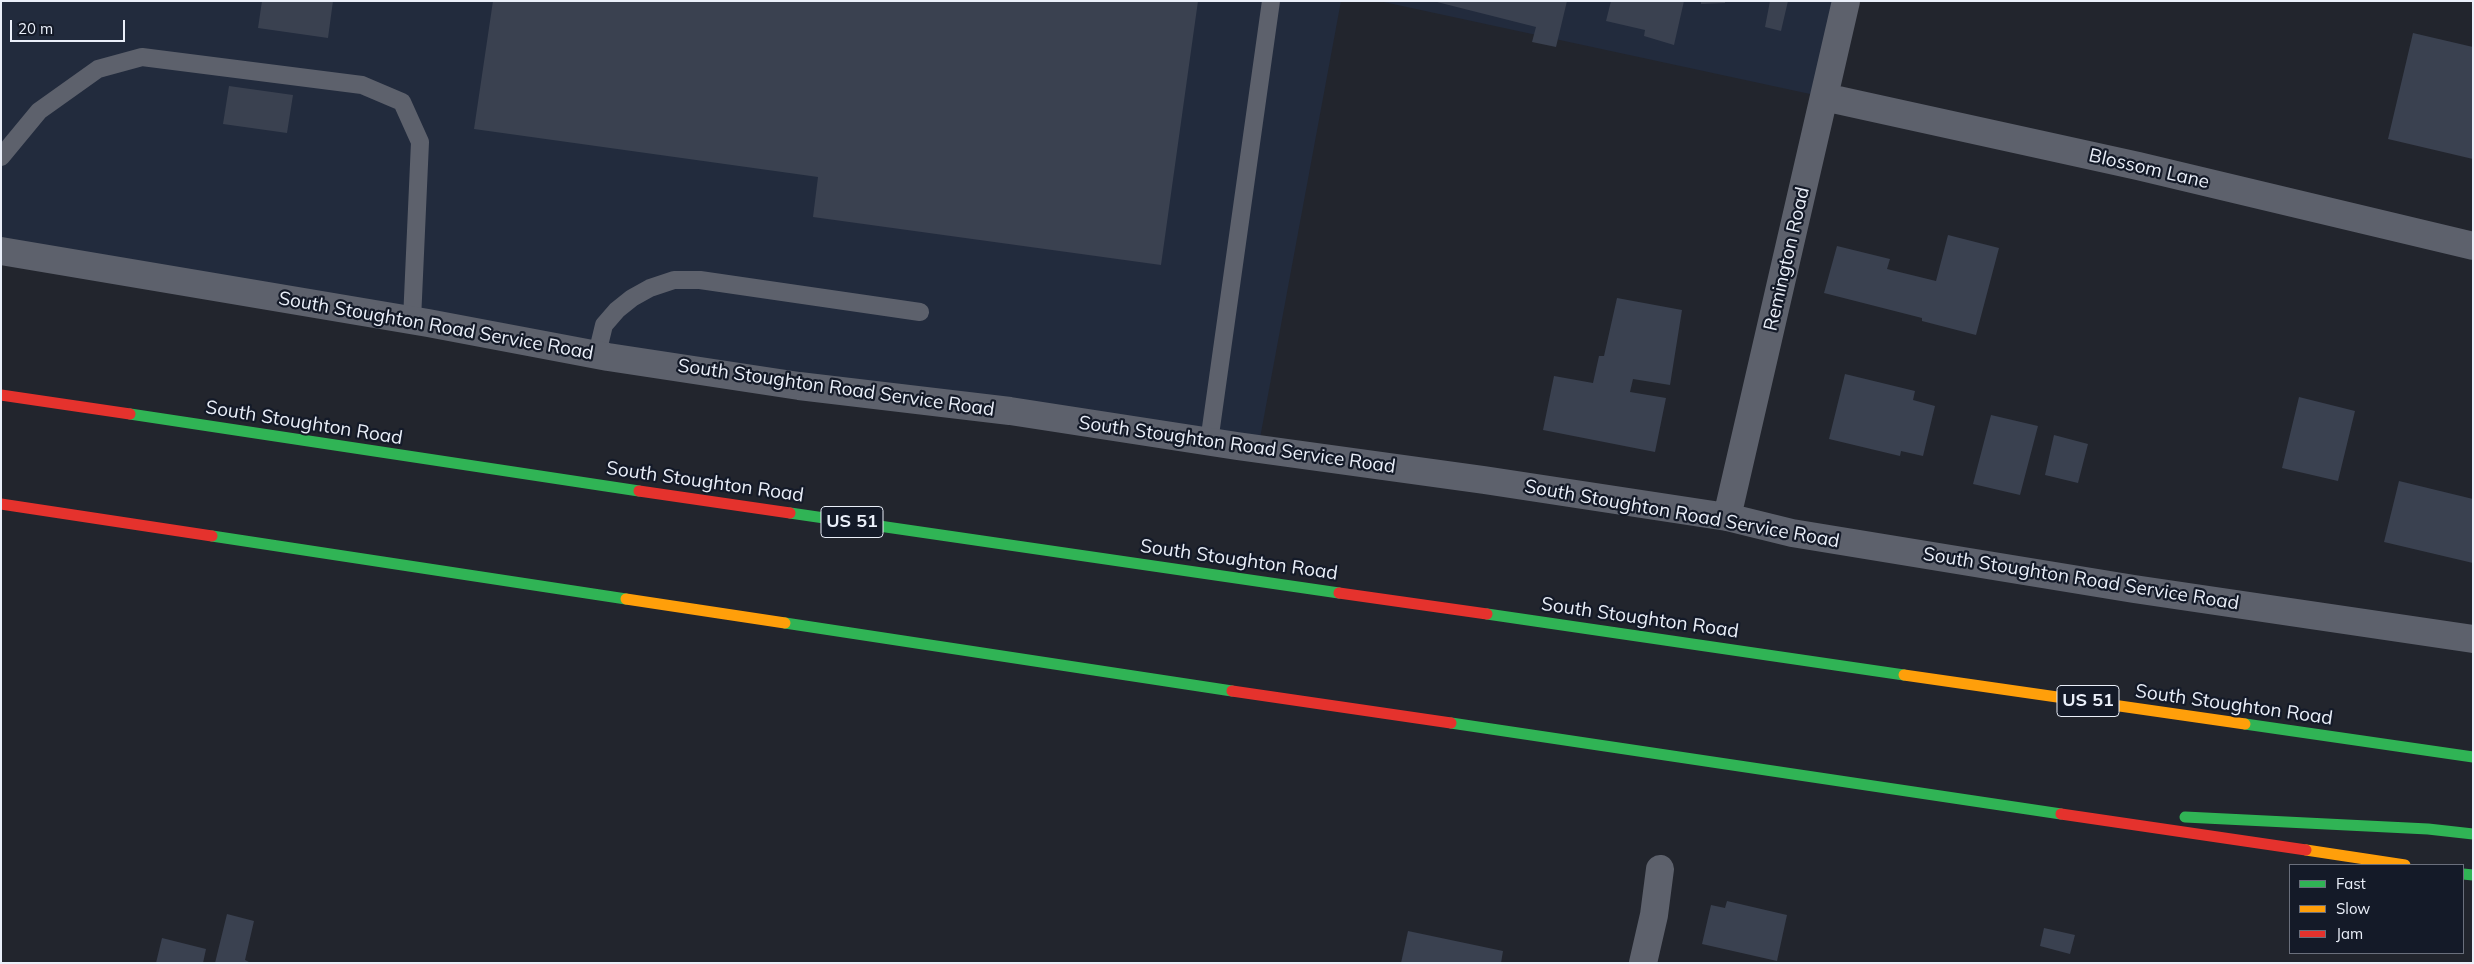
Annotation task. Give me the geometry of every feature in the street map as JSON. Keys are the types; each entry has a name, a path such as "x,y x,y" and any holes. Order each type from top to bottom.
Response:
{"main road":[{"name":"South Stoughton Road","path":"1,395 773,510 2473,757"},
{"path":"1,504 2398,864"},
{"path":"2026,809 2154,815"},
{"path":"2173,816 2428,829 2473,834"}],"street":[{"name":"Remington Road","path":"1727,517 1846,1"},
{"name":"Blossom Lane","path":"1824,97 2138,166 2473,246"},
{"name":"South Stoughton Road Service Road","path":"1,251 412,320 597,354 799,386 1010,411 1209,442 1727,517 1802,535 2124,587 2473,639"},
{"path":"1643,963 1654,915 1660,869"}],"lane":[{"path":"1209,442 1271,1"},
{"path":"1,157 38,111 98,70 142,56 362,85 402,102 420,142 412,320"},
{"path":"597,354 604,325 617,310 632,298 650,288 674,280 700,280 920,312"}],"shaded area":[{"path":"1,1 1341,1 1258,449 1,251"},
{"path":"1379,1 1846,1 1824,97"}],"building":[{"path":"262,1 333,1 328,38 258,28"},
{"path":"493,1 1198,1 1161,265 813,217 818,177 474,129"},
{"path":"1433,1 1567,1 1556,47 1532,42 1536,27"},
{"path":"1611,1 1684,1 1674,45 1644,36 1645,30 1606,21"},
{"path":"1701,1 1725,1 1725,3 1701,4"},
{"path":"1770,1 1788,1 1781,31 1765,27"},
{"path":"2413,33 2473,47 2473,159 2388,139"},
{"path":"229,86 293,95 287,133 223,124"},
{"path":"1948,235 1999,248 1976,335 1922,321 1922,318 1824,293 1837,246 1890,259 1887,269 1936,281"},
{"path":"1617,298 1682,310 1670,385 1633,379 1630,392 1666,398 1655,452 1543,430 1554,376 1593,383 1599,356 1604,356"},
{"path":"1845,374 1915,391 1913,400 1935,406 1923,456 1901,451 1900,456 1829,439"},
{"path":"2299,397 2355,411 2338,481 2282,468"},
{"path":"1991,415 2038,426 2020,495 1973,484"},
{"path":"2054,435 2088,444 2078,483 2045,475"},
{"path":"2399,481 2473,499 2473,563 2384,542"},
{"path":"1727,901 1787,915 1777,961 1702,944 1711,905 1725,908"},
{"path":"227,914 254,921 245,960 251,963 215,963"},
{"path":"2044,928 2075,935 2070,954 2040,946"},
{"path":"1408,931 1503,951 1501,963 1401,963"},
{"path":"162,938 206,949 203,963 156,963"}],"traffic: fast":[{"path":"130,414 639,491"},
{"path":"790,513 1339,593"},
{"path":"212,536 626,599"},
{"path":"1487,614 1904,675"},
{"path":"785,623 1232,691"},
{"path":"1451,723 2061,814"},
{"path":"2245,724 2473,757"},
{"path":"2185,817 2428,829 2473,834"},
{"path":"2464,874 2473,875"}],"traffic: slow":[{"path":"626,599 785,623"},
{"path":"1904,675 2245,724"},
{"path":"2306,850 2398,864"}],"traffic: jam":[{"path":"1,395 130,414"},
{"path":"639,491 790,513"},
{"path":"1,504 212,536"},
{"path":"1339,593 1487,614"},
{"path":"1232,691 1451,723"},
{"path":"2061,814 2306,850"}]}
